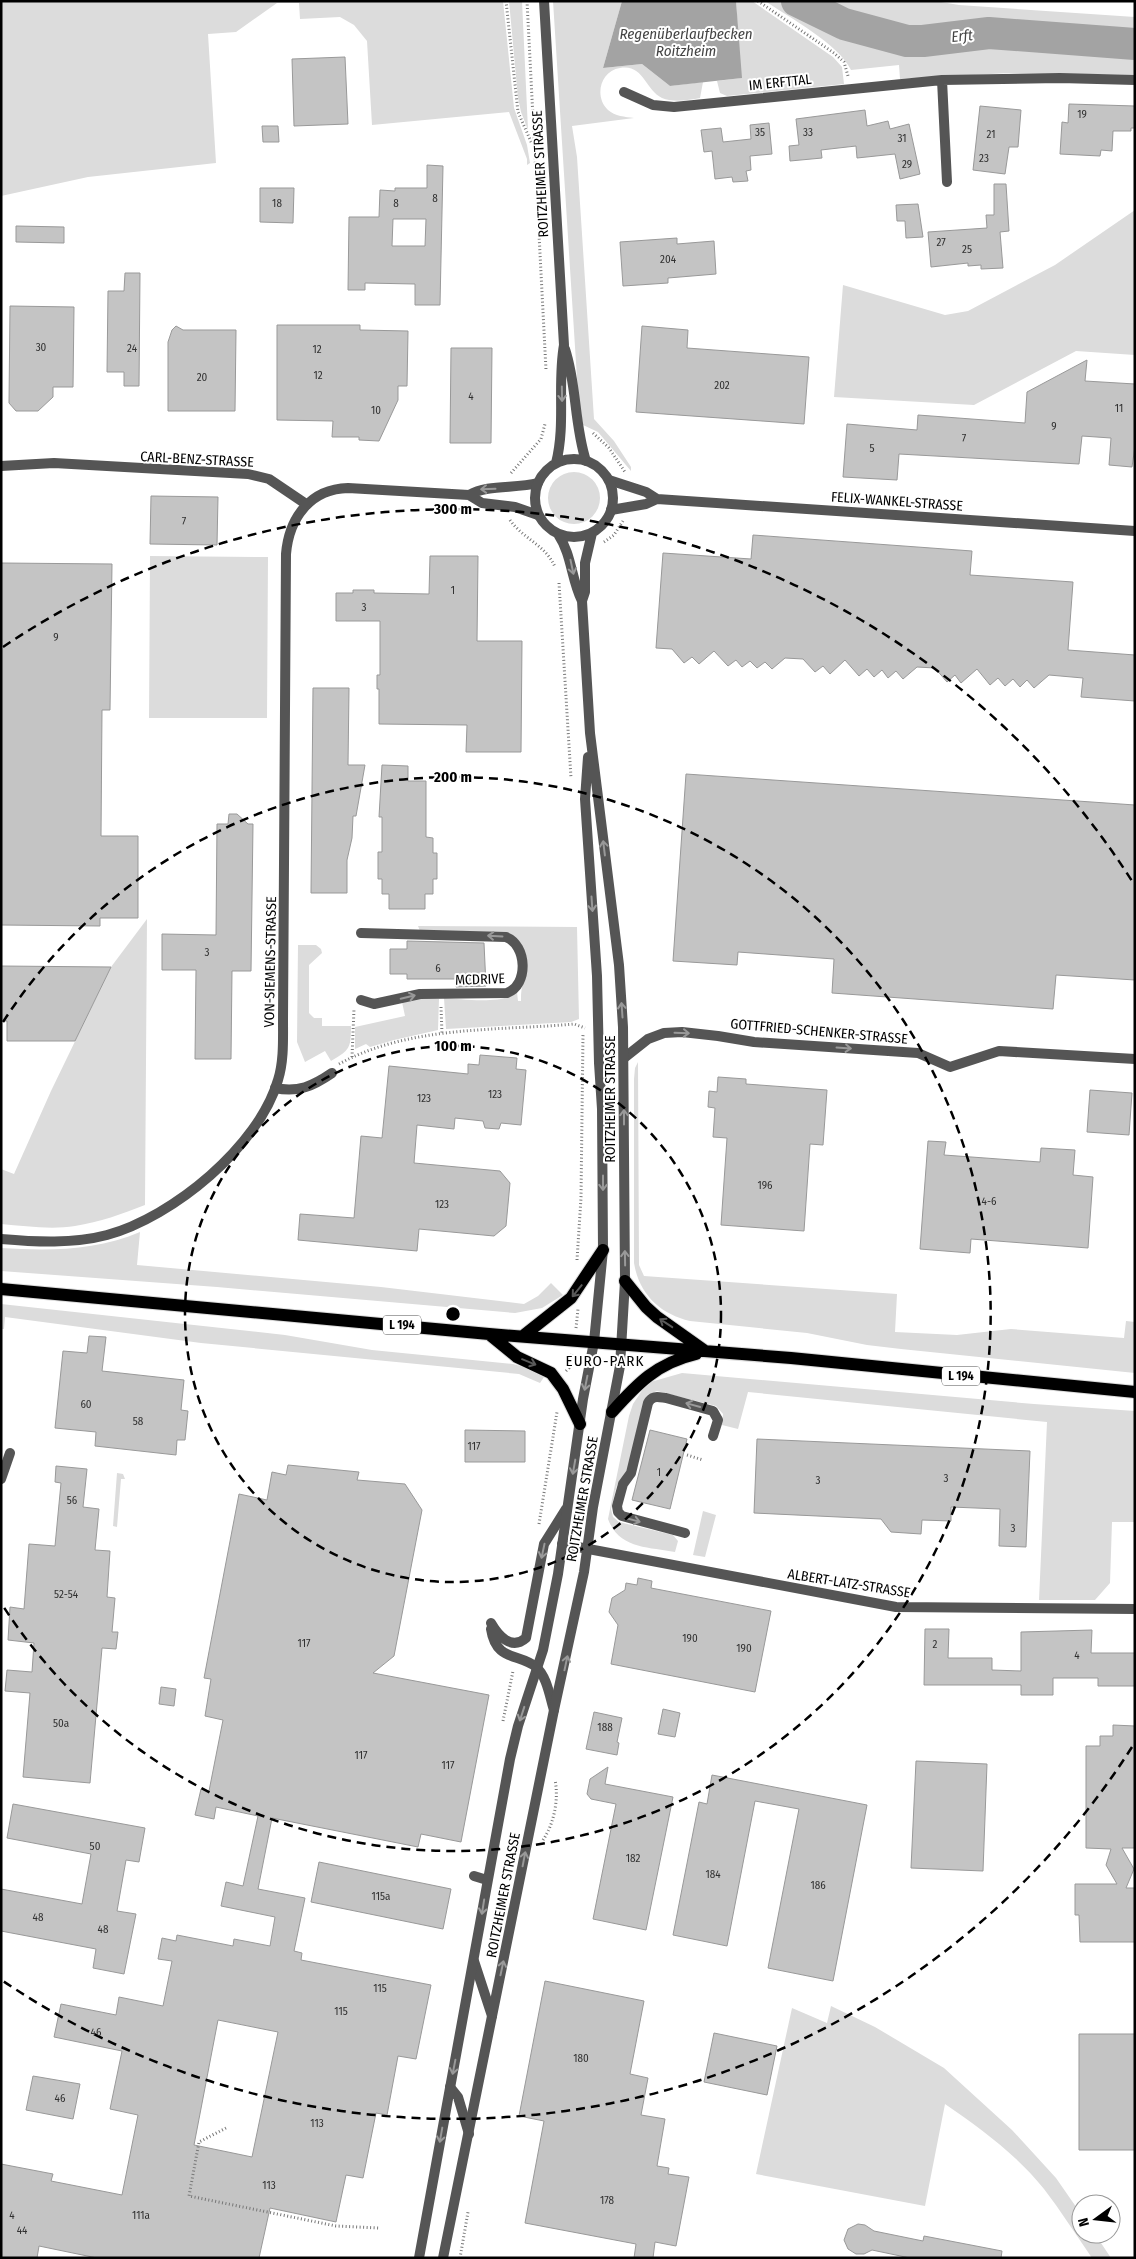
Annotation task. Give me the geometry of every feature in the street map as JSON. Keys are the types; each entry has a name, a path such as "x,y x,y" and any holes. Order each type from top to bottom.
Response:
{"main road":[{"path":"523,1336 571,1298 603,1250"},
{"name":"L 194","path":"625,1281 646,1307 657,1317 705,1351"},
{"name":"L 194","path":"1,1289 489,1334 705,1351 1135,1392"},
{"path":"489,1334 517,1357 545,1369 557,1379 580,1424"},
{"name":"L 194","path":"612,1412 637,1384 651,1373 685,1356 705,1351"}],"street":[{"name":"ROITZHEIMER STRASSE","path":"544,1 564,345 561,365 560,440 556,463"},
{"name":"IM ERFTTAL","path":"624,92 654,105 674,107 942,80 1060,78 1135,80"},
{"path":"942,80 947,182"},
{"name":"ROITZHEIMER STRASSE","path":"564,345 570,364 576,419 586,461"},
{"path":"571,459 586,461 599,468 609,480 613,495 611,510 604,524 592,533 572,538 558,534 547,526 538,515 534,497 538,483 545,471 556,463 571,459"},
{"name":"CARL-BENZ-STRASSE","path":"1,466 54,464 248,474 269,480 306,504"},
{"name":"FELIX-WANKEL-STRASSE","path":"609,480 646,492 657,499"},
{"path":"469,496 479,490 538,483"},
{"path":"306,504 321,494 340,488 469,496 482,504 506,506 538,515"},
{"name":"FELIX-WANKEL-STRASSE","path":"611,510 646,504 657,499 1135,531"},
{"name":"VON-SIEMENS-STRASSE","path":"1,1239 53,1241 95,1237 132,1226 161,1211 194,1187 246,1140 263,1117 276,1088 281,1065 283,1019 286,554 295,518 306,504"},
{"name":"ROITZHEIMER STRASSE","path":"443,2258 554,1710 573,1630 593,1507 623,1345 625,1281 624,1058 619,965 590,733 582,601 585,592 585,563 592,533"},
{"name":"ROITZHEIMER STRASSE","path":"558,534 569,554 577,591 582,601"},
{"name":"ROITZHEIMER STRASSE","path":"419,2258 514,1741 543,1650 551,1613 583,1399 594,1342 603,1250 602,1109 599,1030 585,799 590,733"},
{"name":"MCDRIVE","path":"358,1002 374,1004 420,994 507,993 516,988 521,976 522,954 516,942 506,937 361,933"},
{"name":"GOTTFRIED-SCHENKER-STRASSE","path":"624,1058 648,1039 676,1032 754,1042 918,1053 950,1067 999,1051 1135,1059"},
{"path":"276,1088 288,1091 304,1089 332,1073"},
{"path":"685,1532 622,1516 618,1512 617,1506 621,1488 631,1473 648,1403 652,1398 666,1398 714,1411 718,1420 713,1436"},
{"path":"1,1479 10,1453"},
{"path":"554,1710 542,1674 537,1667 506,1654 499,1648 491,1631 491,1622 502,1638 510,1642 518,1642 526,1638 544,1544 566,1509"},
{"name":"ALBERT-LATZ-STRASSE","path":"562,1544 896,1606 1135,1609"},
{"path":"474,1876 487,1880"},
{"path":"474,1961 492,2016"},
{"path":"471,1983 482,1986"},
{"path":"450,2087 458,2097 469,2135"}],"path":[{"path":"506,1 518,112 533,147"},
{"path":"526,1 546,373"},
{"path":"758,1 840,59 846,66 849,89"},
{"path":"508,488 508,482 514,469 541,439 546,421"},
{"path":"506,506 506,511 513,523 550,555 557,570"},
{"path":"559,577 571,780"},
{"path":"352,1057 358,1002"},
{"path":"576,1267 581,1198 583,1018"},
{"path":"332,1073 333,1067 352,1057 409,1039 442,1032 574,1024 588,1029 599,1030"},
{"path":"557,1379 569,1368 574,1340 579,1311 571,1298"},
{"path":"538,1532 557,1424 557,1407"},
{"path":"687,1456 703,1460"},
{"path":"502,1729 514,1665"},
{"path":"541,1775 555,1778"},
{"path":"226,2128 199,2142 189,2196 336,2226 379,2228"}],"shaded area":[{"path":"1,1 503,1 514,108 527,145 530,163 527,165 527,159 509,112 372,125 367,41 354,25 340,17 300,19 299,3 277,3 236,32 208,34 216,163 88,177 1,196"},
{"path":"509,1 522,1 528,130 518,98"},
{"path":"553,1 622,1 603,68 642,64 670,86 703,82 700,98 681,101 671,100 656,94 634,70 620,68 613,70 601,85 600,92 604,105 614,114 634,118 572,126 577,157 594,419 614,441 631,467 631,471 598,432 583,425 578,394"},
{"path":"736,1 752,1 833,57 842,67 844,84 727,96 720,93 717,81 741,78"},
{"path":"765,1 784,1 830,25 874,38 892,47 931,49 1003,42 1135,53 1135,75 1009,73 900,79 899,65 851,70 845,60 825,41"},
{"path":"811,1 935,1 959,5 1135,17 1135,34 996,24 970,25 946,29 883,24 842,16"},
{"path":"1135,210 1135,355 1076,351 974,405 834,397 843,285 945,315 968,311 1055,265"},
{"path":"574,472 584,474 592,480 598,488 600,498 598,508 592,516 584,522 574,524 564,522 556,516 550,508 548,498 550,488 556,480 564,474"},
{"path":"150,556 268,557 267,718 149,718"},
{"path":"147,919 145,1205 111,1217 75,1226 47,1228 1,1224 1,1169 14,1174 51,1091 111,967"},
{"path":"418,926 577,927 579,1019 571,1022 446,1029 444,998 493,1000 503,999 517,992 518,1001 521,1001 525,966 523,949 520,942 513,936 420,931"},
{"path":"298,945 316,945 321,949 322,953 309,965 309,1013 314,1018 322,1018 322,1026 351,1026 351,1039 348,1048 331,1061 325,1051 305,1062 297,1042"},
{"path":"420,998 439,999 438,1030 370,1047 366,1044 355,1049 355,1027 405,1016 402,1002"},
{"path":"638,1062 639,1265 644,1276 897,1294 895,1332 957,1335 1011,1329 1124,1338 1126,1321 1135,1322 1135,1373 901,1349 867,1345 807,1333 690,1321 679,1318 660,1308 646,1293 634,1263 634,1079 635,1068"},
{"path":"140,1232 137,1265 381,1287 524,1304 538,1296 551,1283 563,1295 542,1308 515,1313 217,1287 1,1271 1,1248 72,1248 106,1243"},
{"path":"1,1304 285,1335 372,1350 513,1364 544,1377 540,1383 519,1374 201,1343 5,1317 4,1329 1,1329"},
{"path":"682,1373 1135,1411 1135,1522 1112,1522 1110,1583 1095,1600 1039,1600 1047,1422 748,1392 738,1429 722,1425 723,1414 716,1406 657,1391 647,1395 628,1470 617,1485 611,1509 613,1517 619,1522 673,1535 678,1541 675,1552 636,1545 619,1536 608,1519 629,1416 633,1404 647,1383"},
{"path":"117,1473 123,1474 125,1479 121,1479 117,1527 113,1526"},
{"path":"703,1511 716,1515 705,1557 693,1555"},
{"path":"831,2006 875,2027 944,2068 1012,2130 1056,2178 1071,2200 1071,2228 1044,2189 1022,2165 998,2143 945,2104 925,2206 756,2174 792,2008 827,2023"},
{"path":"1082,2244 1102,2244 1111,2258 1092,2258"}],"water":[{"name":"Regenüberlaufbecken Roitzheim","path":"622,1 736,1 742,78 670,86 642,64 603,68"}],"building":[{"path":"345,57 348,124 294,126 292,59"},
{"path":"1069,104 1135,106 1135,128 1131,128 1131,131 1113,131 1112,151 1101,150 1100,156 1060,154 1062,122 1068,123"},
{"path":"980,106 1021,110 1018,147 1009,147 1005,174 973,170"},
{"path":"865,110 867,126 888,121 890,129 909,124 920,174 900,179 895,154 857,158 856,146 821,150 822,158 790,161 789,146 799,145 796,119"},
{"path":"769,123 772,154 750,156 751,170 746,171 748,181 733,182 732,177 715,179 712,151 704,152 701,130 721,128 723,142 751,139 750,125"},
{"path":"262,126 278,126 279,142 263,142"},
{"path":"427,165 443,166 440,305 415,305 415,284 365,283 365,290 348,290 349,217 379,217 380,190 395,191 395,188 427,188","holes":["393,219 426,219 425,246 392,246"]},
{"path":"994,184 1006,184 1009,231 1000,232 1003,268 981,269 981,265 968,266 968,263 931,267 928,232 987,228 986,215 994,215"},
{"path":"260,188 294,188 293,223 260,222"},
{"path":"918,204 923,237 906,238 905,221 897,221 896,205"},
{"path":"16,226 64,227 64,243 16,242"},
{"path":"677,238 677,244 714,241 716,274 668,278 668,283 623,286 620,242"},
{"path":"125,273 140,273 139,386 124,386 124,372 107,372 108,291 124,291"},
{"path":"10,306 74,307 73,387 53,387 53,397 38,411 16,411 9,403"},
{"path":"277,325 360,325 360,330 408,331 407,386 398,386 398,400 379,441 359,440 359,437 332,437 333,421 277,420"},
{"path":"176,326 183,330 236,330 235,411 168,411 168,342 172,330"},
{"path":"642,326 688,330 687,348 809,357 804,424 636,412"},
{"path":"451,348 492,348 491,443 450,443"},
{"path":"1087,360 1085,381 1135,384 1135,446 1132,467 1109,465 1111,438 1082,436 1079,464 899,454 897,480 843,477 847,424 917,430 918,415 1025,423 1027,392"},
{"path":"151,496 218,497 217,545 150,544"},
{"path":"753,535 972,551 970,575 1073,582 1068,650 1135,655 1135,701 1081,697 1083,678 1049,675 1034,688 1027,680 1020,687 1013,679 1005,686 998,678 990,685 977,669 961,683 955,675 947,682 935,668 917,667 903,679 896,671 888,678 882,670 874,677 867,669 859,676 845,660 830,674 823,666 815,672 803,659 785,658 772,669 765,662 757,668 750,661 742,667 736,660 728,666 714,651 699,664 692,657 684,663 672,649 656,648 663,553 751,559"},
{"path":"430,556 478,556 477,641 522,641 521,752 466,752 467,725 379,724 377,675 380,675 380,621 336,621 336,593 353,593 353,590 374,590 374,593 429,594"},
{"path":"1,563 112,564 110,710 102,710 101,836 138,836 138,918 100,918 100,926 1,925"},
{"path":"313,688 349,688 348,765 365,765 356,816 353,816 352,838 347,860 347,893 311,893"},
{"path":"382,765 408,766 408,781 426,781 426,837 433,838 433,853 437,853 437,879 433,879 433,894 425,894 425,909 389,909 389,894 382,894 382,879 378,879 378,852 382,852 382,817 379,817"},
{"path":"686,774 1135,805 1135,980 1056,975 1053,1009 832,993 834,959 738,952 737,965 673,961"},
{"path":"229,814 237,814 248,824 253,824 251,971 232,971 231,1059 195,1059 196,970 162,970 162,934 216,935 217,824 228,824"},
{"path":"407,941 484,943 486,986 456,987 456,979 407,979 407,974 390,974 390,949 407,949"},
{"path":"1,966 111,967 75,1041 7,1041 7,1021 1,1021"},
{"path":"480,1055 517,1058 516,1069 526,1070 521,1125 501,1123 499,1129 485,1128 483,1121 455,1118 454,1129 417,1125 414,1163 500,1171 510,1183 506,1226 494,1236 419,1229 417,1251 298,1240 300,1214 354,1218 361,1136 382,1138 389,1066 468,1074 468,1064 479,1065"},
{"path":"718,1077 746,1079 746,1084 827,1090 823,1145 810,1144 804,1231 721,1225 727,1138 713,1137 715,1108 708,1107 709,1091 717,1092"},
{"path":"1090,1090 1132,1093 1129,1135 1087,1132"},
{"path":"928,1141 946,1142 944,1155 1040,1162 1041,1148 1075,1150 1073,1175 1093,1177 1088,1248 971,1239 970,1253 920,1249"},
{"path":"89,1336 106,1337 102,1371 184,1380 181,1410 188,1411 185,1440 177,1440 176,1455 95,1446 96,1432 55,1428 63,1351 87,1353"},
{"path":"465,1430 525,1431 525,1462 465,1462"},
{"path":"650,1430 687,1439 670,1509 632,1500"},
{"path":"757,1439 1030,1451 1026,1547 999,1546 1000,1509 951,1507 951,1521 922,1520 921,1534 891,1532 881,1519 754,1513"},
{"path":"288,1465 359,1472 357,1480 405,1484 422,1510 394,1656 373,1673 489,1695 461,1842 421,1834 418,1847 272,1818 258,1889 305,1898 294,1951 302,1953 301,1960 431,1985 416,2059 398,2056 387,2115 376,2113 363,2178 346,2175 336,2222 270,2208 259,2258 97,2258 39,2246 37,2258 1,2258 1,2164 53,2174 51,2181 122,2195 138,2115 110,2109 122,2051 54,2037 61,2004 116,2015 119,1997 163,2006 172,1961 158,1959 162,1938 176,1941 177,1935 233,1946 234,1939 270,1946 275,1917 221,1906 226,1882 243,1886 258,1816 216,1807 214,1819 195,1815 201,1789 209,1791 223,1720 205,1716 211,1679 204,1678 239,1494 267,1500 272,1472 286,1475","holes":["218,2020 278,2032 252,2157 194,2145"]},
{"path":"56,1466 87,1469 83,1507 99,1509 95,1550 110,1551 107,1597 115,1598 112,1632 118,1632 116,1649 102,1648 90,1783 23,1777 30,1693 5,1691 7,1670 32,1672 34,1643 8,1640 10,1607 24,1609 29,1544 55,1546 61,1483 55,1482"},
{"path":"638,1578 652,1581 651,1588 771,1611 755,1692 611,1664 618,1625 609,1612 612,1598 625,1590 626,1583 637,1585"},
{"path":"925,1629 949,1629 948,1658 992,1658 992,1670 1021,1671 1021,1632 1092,1630 1091,1653 1135,1653 1135,1686 1098,1686 1098,1678 1053,1678 1053,1695 1021,1695 1021,1685 924,1685"},
{"path":"161,1687 176,1689 174,1706 159,1704"},
{"path":"663,1709 680,1713 675,1737 658,1734"},
{"path":"594,1712 622,1718 617,1742 619,1743 617,1755 586,1749"},
{"path":"1113,1725 1135,1726 1135,1848 1122,1848 1134,1869 1126,1888 1135,1888 1135,1942 1080,1942 1079,1915 1075,1915 1075,1884 1117,1884 1106,1865 1111,1849 1086,1848 1086,1746 1100,1746 1100,1736 1113,1736"},
{"path":"916,1761 987,1764 983,1871 911,1868"},
{"path":"608,1767 605,1784 673,1797 646,1930 593,1919 616,1804 591,1799 587,1794 590,1779"},
{"path":"712,1775 867,1805 833,1981 768,1968 799,1809 755,1801 727,1946 673,1935 699,1802 707,1804"},
{"path":"13,1804 145,1828 139,1862 126,1860 117,1911 136,1914 124,1974 93,1968 96,1949 1,1931 1,1889 82,1904 91,1854 7,1838"},
{"path":"319,1862 451,1889 443,1929 311,1902"},
{"path":"545,1981 644,2001 630,2074 648,2078 641,2115 665,2119 657,2166 669,2168 668,2174 689,2177 676,2246 655,2242 653,2258 634,2258 636,2244 525,2223 544,2121 519,2116"},
{"path":"714,2033 777,2046 767,2095 704,2082"},
{"path":"1079,2034 1135,2034 1135,2150 1079,2150"},
{"path":"33,2076 80,2084 73,2119 26,2110"},
{"path":"858,2224 865,2225 874,2231 923,2241 924,2236 1002,2251 1001,2258 910,2258 872,2250 864,2254 856,2254 848,2249 844,2240 848,2229"}],"waterway":[{"name":"Erft","path":"797,1 844,24 907,41 923,41 989,33 1135,44"}],"district":[{"name":"EURO-PARK","path":"605,1361"}]}
